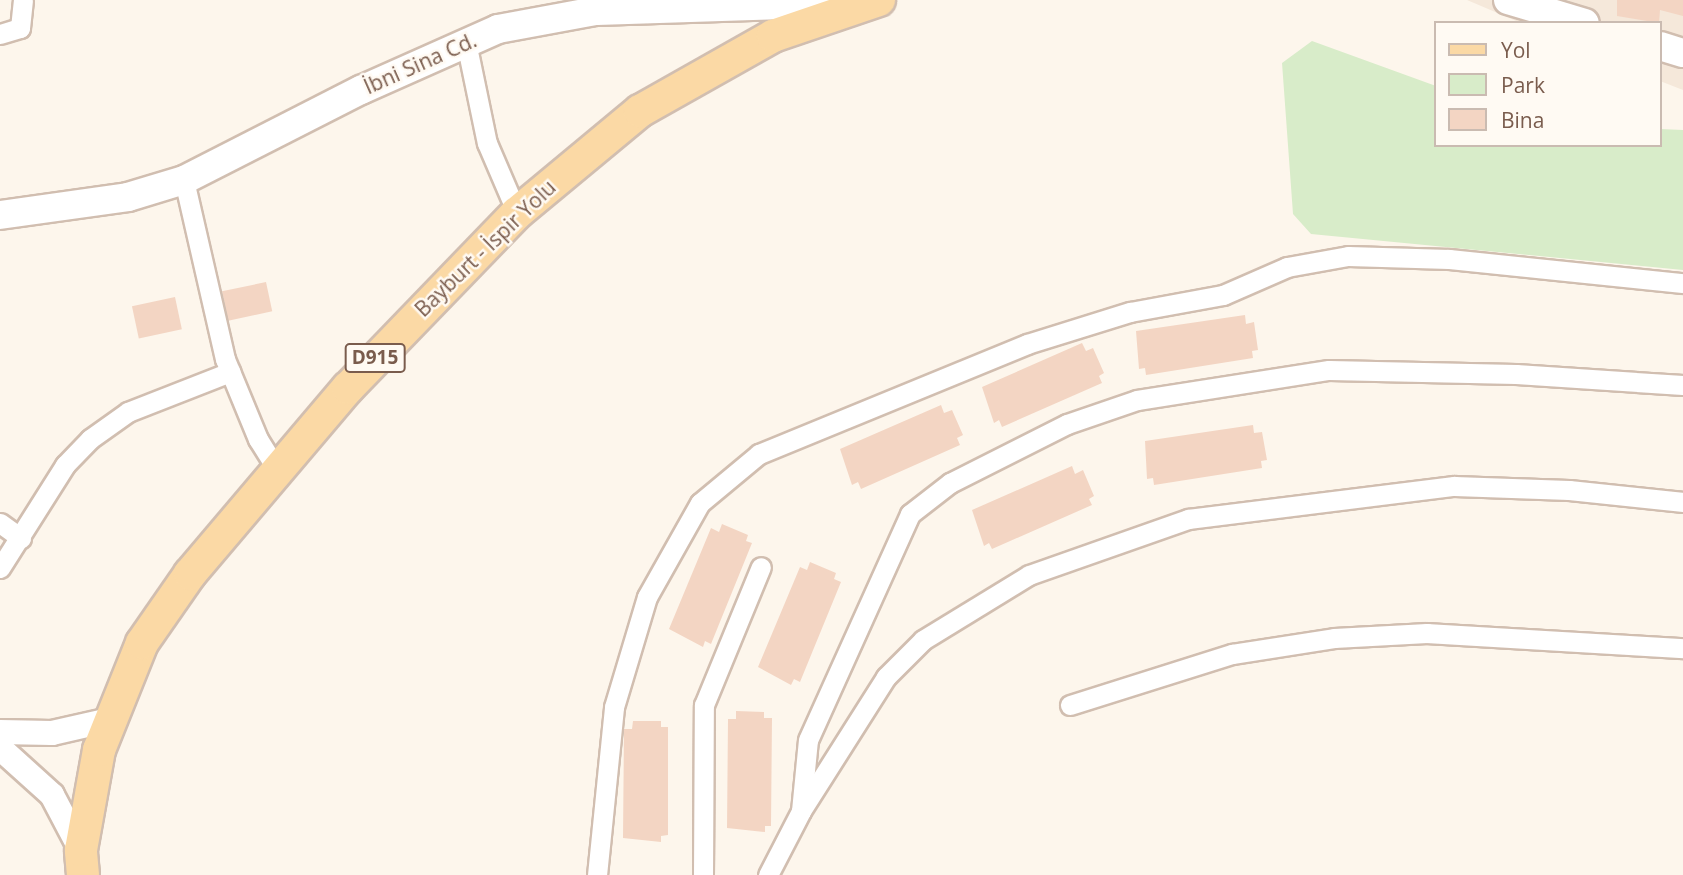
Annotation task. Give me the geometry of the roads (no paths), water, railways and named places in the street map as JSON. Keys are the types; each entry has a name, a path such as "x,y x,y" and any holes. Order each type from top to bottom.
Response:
{"main road":[{"path":"1508,0 1578,21"},
{"name":"İbni Sina Cd.","path":"0,215 128,197 184,180 466,42 498,29 596,11 871,2"},
{"name":"Bayburt - İspir Yolu","path":"82,862 99,750 136,654 166,605 277,469 348,388 517,213 661,98 773,36 871,2"},
{"path":"1662,47 1683,53"}],"street":[{"path":"0,34 20,28 23,0"},
{"path":"466,42 486,143 517,213"},
{"path":"184,180 230,372 258,439 277,469"},
{"path":"597,875 614,707 647,597 700,503 759,454 1027,344 1130,312 1223,295 1299,265 1348,256 1449,259 1523,270 1683,283"},
{"path":"801,811 808,740 910,514 950,483 1067,424 1137,400 1329,370 1516,374 1683,385"},
{"path":"0,568 65,465 90,439 128,412 230,372"},
{"path":"768,875 801,811 886,677 923,640 1029,575 1090,551 1188,519 1454,486 1569,490 1683,502"},
{"path":"0,523 21,538"},
{"path":"703,875 704,705 761,567"},
{"path":"1070,705 1231,654 1334,638 1427,633 1683,648"},
{"path":"0,732 52,733 109,720"},
{"path":"0,748 52,795 82,862"}]}
